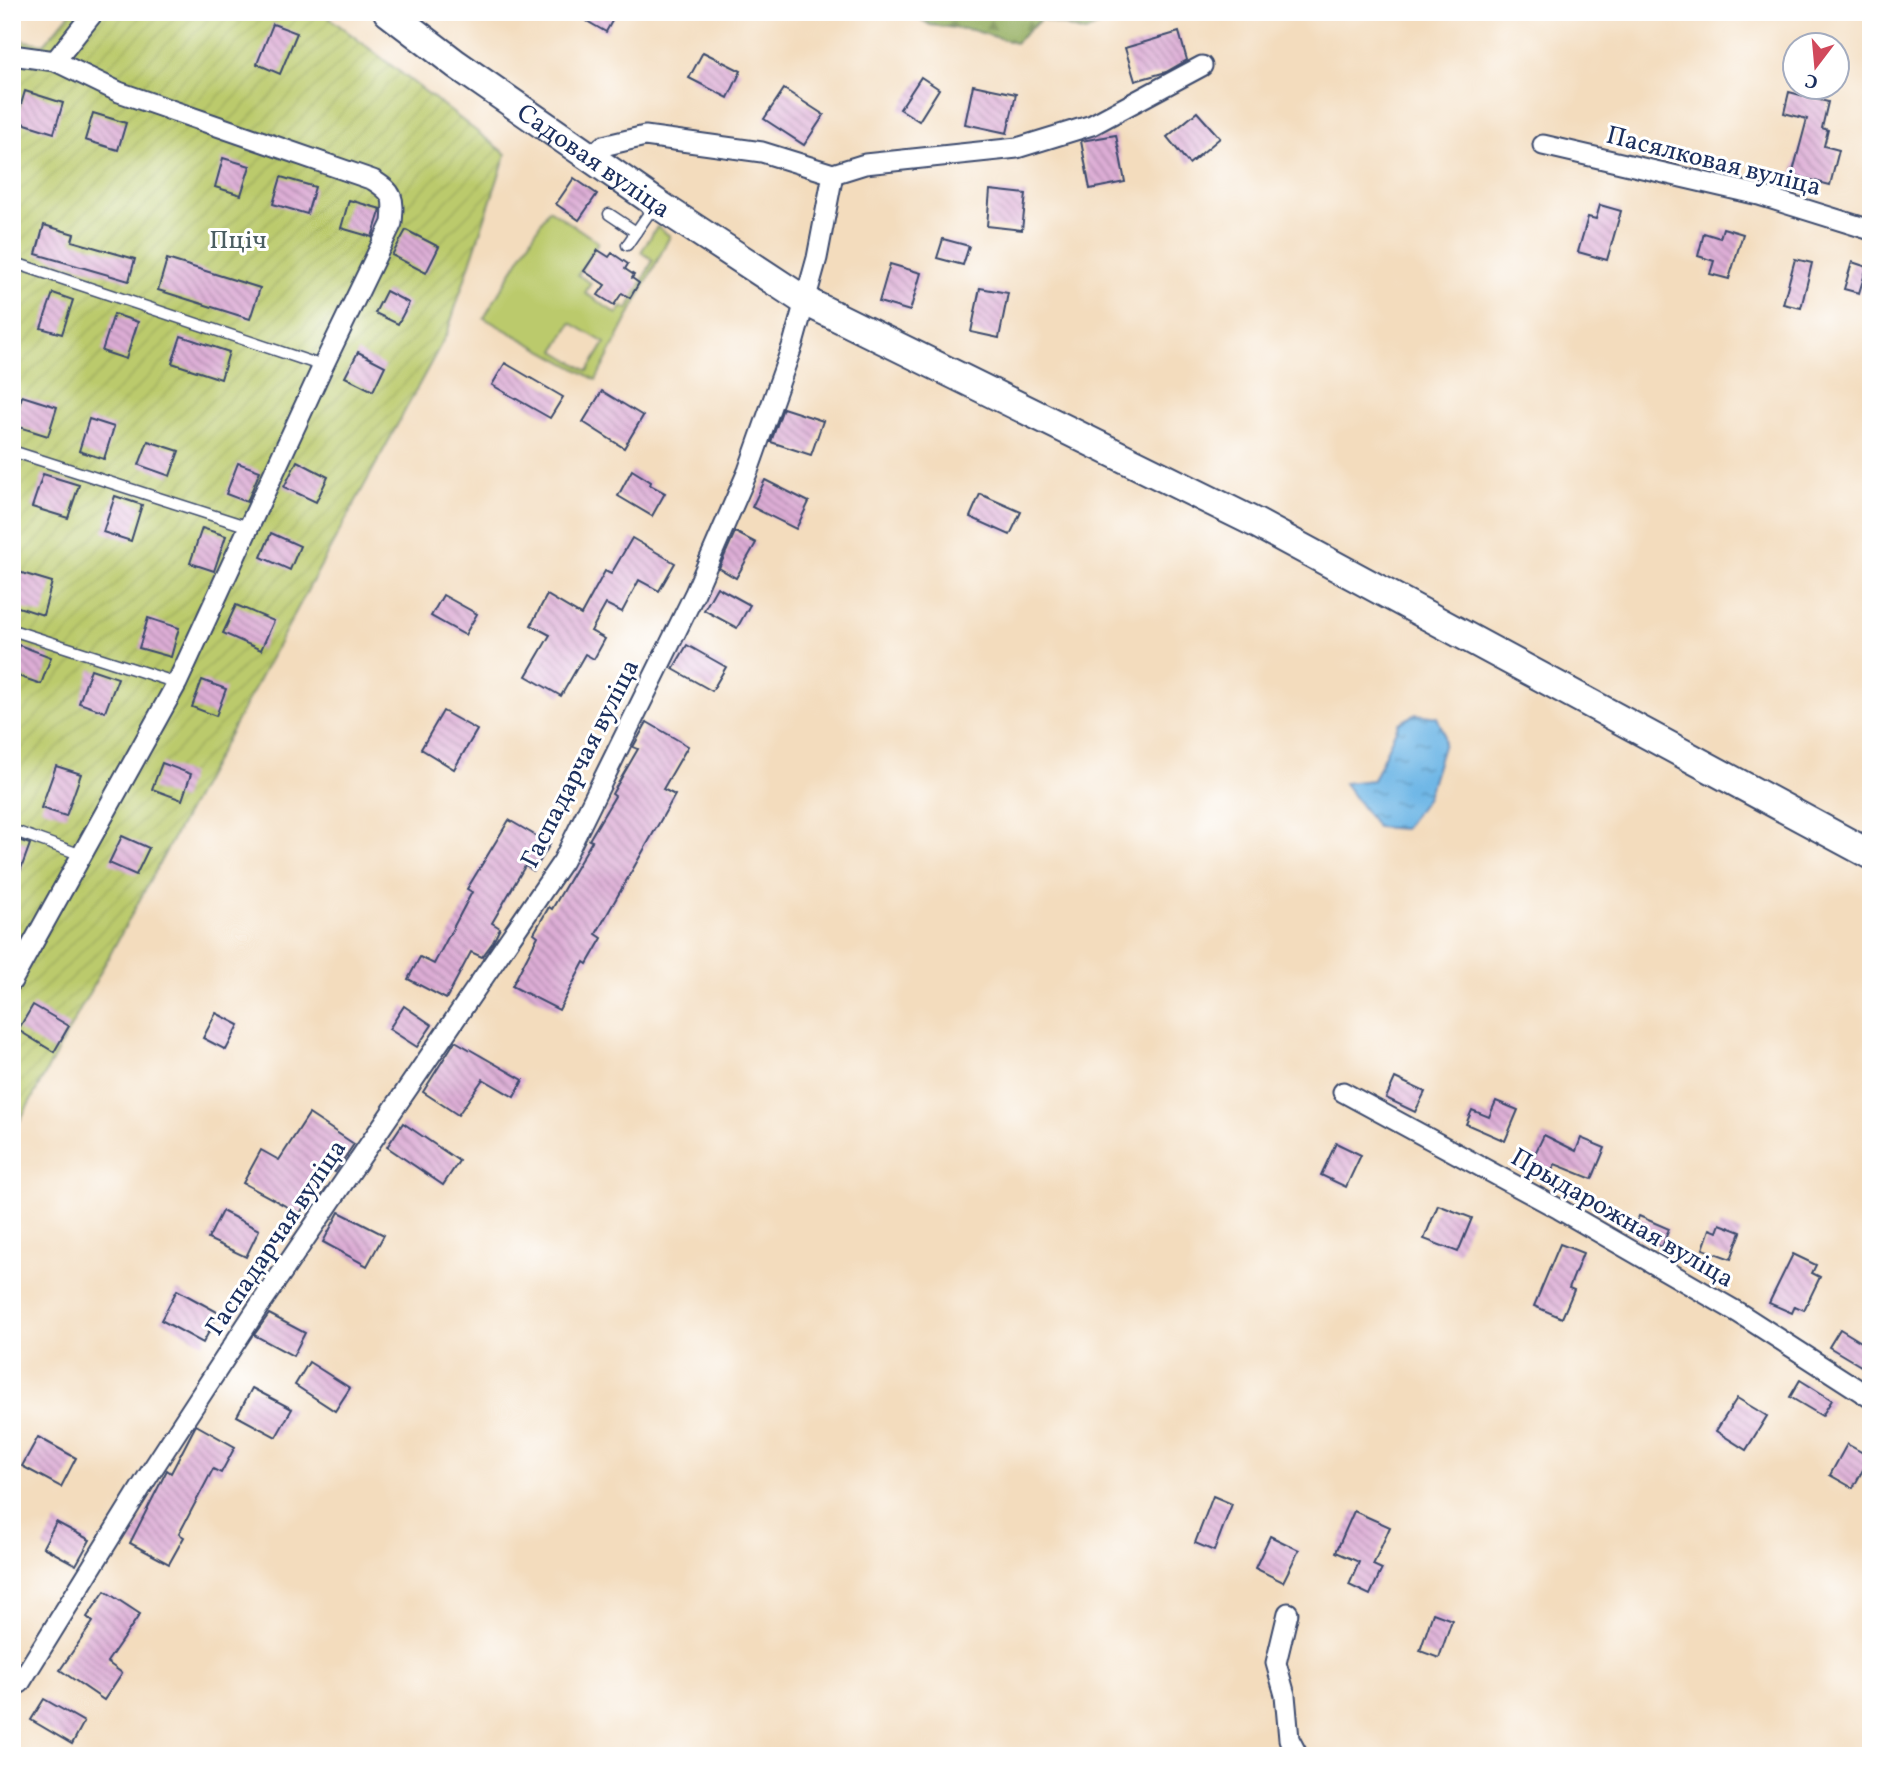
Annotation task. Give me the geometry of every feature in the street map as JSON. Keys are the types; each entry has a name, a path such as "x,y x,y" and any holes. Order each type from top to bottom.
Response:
{"street":[{"path":"55,61 94,12"},
{"name":"Садовая вуліца","path":"388,12 457,64 656,203 805,301 1256,523 1871,855"},
{"path":"12,55 55,61 119,92 373,180 387,189 394,200 392,223 177,683 12,981"},
{"path":"592,157 603,146 645,136 762,152 832,174 865,164 1017,148 1092,125 1202,66"},
{"name":"Пасялковая вуліца","path":"1543,145 1759,195 1871,230"},
{"name":"Гаспадарчая вуліца","path":"20,1683 150,1473 255,1312 563,861 695,593 748,471 793,344 817,258 832,174"},
{"name":"Прыдарожная вуліца","path":"1343,1092 1559,1209 1738,1313 1871,1398"},
{"path":"1288,1613 1276,1663 1285,1695 1289,1739 1298,1756"}],"lane":[{"path":"627,245 656,203"},
{"path":"610,214 636,232"},
{"path":"12,262 323,366"},
{"path":"12,451 249,527"},
{"path":"12,630 177,683"},
{"path":"12,830 82,855"}],"green space":[{"name":"Пціч","path":"71,12 322,12 506,154 447,333 12,1135 12,39 44,44"},
{"path":"909,12 1131,12 1085,32 1041,19 1015,43 972,30 930,25"},
{"path":"549,209 598,242 578,275 591,283 585,293 617,314 622,307 628,309 653,260 641,252 657,227 670,236 596,380 484,318","holes":["571,323 605,343 588,371 555,351"]}],"water":[{"path":"1416,714 1437,717 1444,733 1444,743 1427,797 1404,829 1377,827 1344,783 1373,780 1399,723"}],"building":[{"path":"571,12 617,12 606,32"},
{"path":"273,24 297,33 280,74 257,64"},
{"path":"1179,32 1187,60 1166,72 1135,81 1125,48"},
{"path":"703,52 741,71 728,98 689,78"},
{"path":"921,77 939,89 919,121 900,109"},
{"path":"973,85 1016,94 1007,133 965,124"},
{"path":"784,89 824,115 804,145 764,119"},
{"path":"25,91 63,103 54,133 16,121"},
{"path":"1787,102 1828,102 1822,128 1828,130 1824,146 1839,150 1830,185 1792,175 1807,119 1784,113"},
{"path":"1197,112 1220,138 1189,164 1167,137"},
{"path":"93,113 126,123 118,150 85,140"},
{"path":"1116,135 1125,182 1090,189 1081,141"},
{"path":"223,158 250,166 241,195 215,187"},
{"path":"281,177 315,187 307,214 273,204"},
{"path":"574,178 597,194 579,220 556,204"},
{"path":"990,190 1026,194 1022,230 987,226"},
{"path":"349,200 381,209 372,237 341,228"},
{"path":"1600,205 1621,211 1607,260 1578,252 1588,217 1596,219"},
{"path":"44,225 74,234 72,241 135,259 129,281 36,254"},
{"path":"1723,228 1743,234 1729,279 1710,274 1714,261 1698,256 1704,233 1720,238"},
{"path":"406,230 439,247 426,273 392,255"},
{"path":"943,239 969,246 963,265 937,258"},
{"path":"598,250 609,257 612,253 628,264 625,269 634,275 632,278 639,283 630,298 622,293 614,305 598,295 605,285 584,271"},
{"path":"167,259 260,288 250,319 158,290"},
{"path":"1795,259 1812,263 1801,308 1783,304"},
{"path":"1852,262 1867,267 1859,293 1844,289"},
{"path":"890,264 921,273 910,311 879,302"},
{"path":"980,288 1008,293 999,338 971,332"},
{"path":"386,291 409,303 398,324 375,313"},
{"path":"53,293 73,300 62,334 41,328"},
{"path":"114,314 138,322 126,359 102,351"},
{"path":"181,336 229,352 221,379 172,363"},
{"path":"358,352 385,366 373,391 345,377"},
{"path":"505,363 563,397 550,418 492,385"},
{"path":"602,391 643,416 624,448 583,422"},
{"path":"22,396 57,407 48,436 13,425"},
{"path":"783,408 823,421 811,455 771,442"},
{"path":"89,419 114,427 104,459 79,451"},
{"path":"148,441 179,451 170,476 139,465"},
{"path":"297,461 328,477 316,502 284,487"},
{"path":"238,463 260,471 247,502 226,494"},
{"path":"632,470 665,493 652,516 618,496"},
{"path":"43,474 79,485 68,518 32,507"},
{"path":"765,480 809,502 796,529 752,507"},
{"path":"980,494 1021,512 1010,535 970,517"},
{"path":"115,496 142,505 131,541 103,532"},
{"path":"202,528 226,536 214,571 190,563"},
{"path":"735,532 756,543 736,578 719,568"},
{"path":"271,533 300,546 290,570 261,557"},
{"path":"632,538 675,563 659,591 639,580 622,612 606,604 591,631 605,639 594,659 585,654 561,696 526,676 550,635 531,625 547,595 581,615 605,571 611,574"},
{"path":"12,570 52,582 43,615 12,605"},
{"path":"717,587 750,605 737,628 704,610"},
{"path":"443,595 477,614 465,635 431,616"},
{"path":"236,605 274,621 261,650 223,633"},
{"path":"148,618 179,628 171,657 139,648"},
{"path":"19,645 51,657 41,684 12,674 12,664"},
{"path":"687,645 726,667 712,691 673,669"},
{"path":"91,669 118,678 105,712 79,703"},
{"path":"202,680 226,689 216,716 192,707"},
{"path":"443,711 477,730 454,769 421,749"},
{"path":"647,722 688,746 663,789 675,795 596,934 602,938 587,964 584,962 559,1010 512,986 538,936 534,933 549,907 552,909 592,841 589,840 615,796 612,794 638,749 633,747"},
{"path":"162,763 191,774 182,800 152,789"},
{"path":"56,766 81,774 66,816 41,808"},
{"path":"509,820 550,844 534,871 525,866 492,923 500,928 493,942 482,957 471,952 446,999 408,979 420,957 434,964 472,892 467,889"},
{"path":"122,836 149,848 136,875 109,863"},
{"path":"12,838 30,844 14,888 12,888"},
{"path":"33,1005 69,1026 54,1052 18,1030"},
{"path":"404,1006 432,1025 417,1047 389,1029"},
{"path":"216,1013 239,1025 226,1050 203,1038"},
{"path":"455,1041 523,1080 514,1097 483,1079 458,1115 423,1092"},
{"path":"1395,1078 1425,1092 1415,1112 1386,1098"},
{"path":"1496,1101 1518,1110 1505,1141 1466,1124 1472,1110 1489,1117"},
{"path":"309,1114 354,1144 335,1172 326,1166 300,1214 243,1183 261,1150 279,1160"},
{"path":"403,1123 459,1161 443,1185 387,1147"},
{"path":"1544,1135 1576,1151 1581,1138 1605,1148 1592,1179 1555,1164 1546,1182 1526,1172"},
{"path":"1336,1143 1361,1155 1346,1187 1321,1175"},
{"path":"1438,1205 1472,1218 1458,1252 1424,1239"},
{"path":"222,1211 259,1230 246,1257 208,1239"},
{"path":"339,1212 384,1235 367,1266 323,1242"},
{"path":"1639,1216 1669,1229 1662,1247 1632,1234"},
{"path":"1720,1224 1741,1232 1731,1259 1703,1249 1710,1229 1717,1232"},
{"path":"1560,1244 1583,1253 1569,1288 1574,1290 1562,1318 1534,1306"},
{"path":"1793,1254 1816,1265 1812,1273 1820,1277 1804,1310 1795,1306 1792,1313 1769,1303"},
{"path":"177,1290 219,1313 203,1343 161,1320"},
{"path":"269,1314 305,1333 293,1356 254,1335"},
{"path":"1840,1329 1871,1348 1871,1372 1829,1347"},
{"path":"309,1362 350,1388 335,1411 295,1385"},
{"path":"1800,1380 1832,1400 1822,1416 1790,1397"},
{"path":"252,1388 292,1409 276,1437 237,1416"},
{"path":"1737,1398 1767,1416 1746,1450 1716,1431"},
{"path":"196,1425 235,1447 221,1473 213,1469 179,1534 184,1537 169,1564 130,1543 167,1470 171,1473"},
{"path":"38,1437 76,1458 61,1487 22,1466"},
{"path":"1847,1444 1870,1457 1853,1488 1830,1475"},
{"path":"1213,1496 1232,1504 1214,1551 1195,1543"},
{"path":"1354,1511 1390,1527 1373,1565 1382,1569 1370,1595 1349,1585 1359,1562 1336,1552"},
{"path":"56,1522 90,1540 76,1565 43,1547"},
{"path":"1270,1536 1299,1550 1283,1582 1255,1568"},
{"path":"105,1591 140,1614 107,1662 122,1673 104,1700 60,1670 93,1622 87,1617"},
{"path":"1433,1613 1452,1620 1439,1658 1420,1651"},
{"path":"44,1699 84,1722 72,1744 31,1720"}]}
